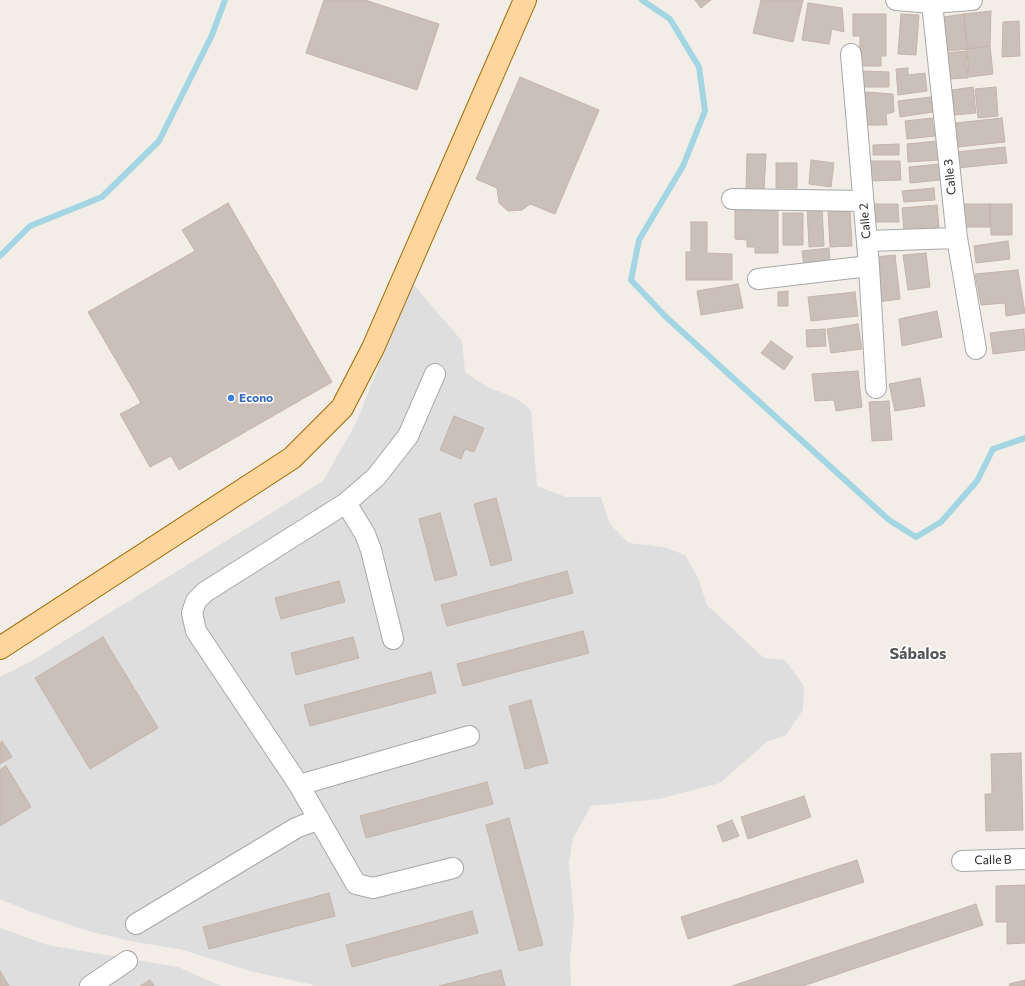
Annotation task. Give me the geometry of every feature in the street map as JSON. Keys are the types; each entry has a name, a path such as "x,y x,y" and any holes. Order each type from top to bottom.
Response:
{"main road":[{"path":"0,648 292,458 342,408 373,348 525,0"}],"street":[{"path":"896,0 932,3 972,0"},
{"name":"Calle 3","path":"932,3 957,238 976,349"},
{"name":"Calle 2","path":"851,54 869,266 876,388"},
{"path":"732,199 863,201"},
{"path":"867,241 957,238"},
{"path":"758,279 869,266"},
{"path":"435,374 408,436 376,477 346,503 205,592 196,601 192,613 196,631 299,785 356,884 373,888 453,868"},
{"path":"346,503 365,534 371,550 393,639"},
{"path":"299,785 470,736"},
{"path":"136,924 296,828 319,819"},
{"name":"Calle B","path":"962,860 1025,859"},
{"path":"90,986 127,961"}],"shaded area":[{"path":"412,283 462,341 465,372 487,387 516,398 531,410 537,486 566,497 601,497 610,524 629,543 664,547 685,555 698,578 707,605 764,658 785,660 804,686 803,710 785,736 768,741 720,783 659,799 591,806 573,838 569,863 574,918 570,959 571,986 318,986 250,971 183,950 130,941 88,931 31,912 0,899 0,677 35,659 323,481 356,423"},
{"path":"0,928 48,945 178,967 221,986 0,986"}],"building":[{"path":"324,0 365,0 439,24 417,90 306,53"},
{"path":"695,0 711,0 701,8"},
{"path":"761,0 803,0 793,42 753,33"},
{"path":"808,3 842,8 844,32 832,29 829,44 802,40"},
{"path":"991,11 990,46 967,49 964,14"},
{"path":"853,14 886,14 886,56 881,56 881,66 860,66 860,36 853,36"},
{"path":"901,14 919,15 916,55 898,54"},
{"path":"964,14 967,49 947,51 943,17"},
{"path":"1019,21 1020,56 1002,57 1003,22"},
{"path":"990,46 993,74 969,77 967,49"},
{"path":"966,51 968,78 948,79 946,53"},
{"path":"908,68 908,75 925,73 927,91 898,95 896,69"},
{"path":"863,71 889,72 889,87 863,87"},
{"path":"520,77 599,110 555,214 530,204 522,210 508,211 499,203 497,188 476,179"},
{"path":"973,87 976,113 954,115 952,90"},
{"path":"996,87 998,116 978,118 975,89"},
{"path":"865,92 893,94 894,112 886,114 887,125 866,125 864,112"},
{"path":"931,97 933,112 900,117 898,101"},
{"path":"932,118 935,136 907,139 905,121"},
{"path":"1002,118 1005,142 958,147 956,123"},
{"path":"937,141 938,160 908,162 907,144"},
{"path":"899,144 899,155 873,155 873,145"},
{"path":"1005,147 1007,163 958,168 956,152"},
{"path":"747,154 766,154 764,192 746,192"},
{"path":"811,160 834,163 831,187 809,184"},
{"path":"870,161 900,161 901,180 870,181"},
{"path":"776,163 797,163 797,188 776,188"},
{"path":"940,164 941,180 910,183 909,167"},
{"path":"934,188 935,200 904,202 902,191"},
{"path":"228,203 332,382 179,470 171,456 150,467 120,414 141,403 88,312 195,251 182,230"},
{"path":"873,204 898,204 899,222 873,222"},
{"path":"962,204 990,204 990,227 962,227"},
{"path":"990,204 1012,204 1012,235 991,235"},
{"path":"937,205 939,227 904,231 902,208"},
{"path":"735,207 778,207 778,253 755,253 755,247 747,247 747,240 735,239"},
{"path":"822,207 824,246 809,247 807,208"},
{"path":"850,209 852,246 830,247 828,210"},
{"path":"783,213 803,213 803,245 783,245"},
{"path":"691,222 707,222 707,253 732,254 732,280 686,280 686,252 691,252"},
{"path":"1008,241 1010,259 976,263 974,246"},
{"path":"829,248 830,263 804,266 802,251"},
{"path":"926,253 930,287 908,290 903,255"},
{"path":"895,255 900,299 878,302 874,257"},
{"path":"1018,270 1025,313 1006,316 1005,303 981,305 975,274"},
{"path":"738,284 743,308 701,315 697,291"},
{"path":"788,291 788,306 778,306 778,292"},
{"path":"855,292 858,316 811,321 808,297"},
{"path":"937,311 942,337 902,346 899,319"},
{"path":"858,324 862,349 831,353 827,329"},
{"path":"825,329 826,346 807,347 806,330"},
{"path":"1024,329 1025,350 993,354 990,333"},
{"path":"771,341 793,357 784,370 761,353"},
{"path":"858,371 862,407 836,411 834,400 815,401 812,374"},
{"path":"920,378 925,406 895,411 889,384"},
{"path":"889,401 892,440 872,441 869,402"},
{"path":"454,416 484,428 474,452 465,449 461,459 440,450"},
{"path":"496,498 512,560 491,566 474,504"},
{"path":"440,513 457,575 435,581 419,519"},
{"path":"567,571 573,593 447,626 441,605"},
{"path":"339,581 345,602 281,619 275,598"},
{"path":"583,631 589,653 463,686 457,664"},
{"path":"103,637 158,728 90,769 35,678"},
{"path":"353,637 359,658 296,675 291,653"},
{"path":"431,672 436,693 310,726 304,705"},
{"path":"531,700 548,763 525,769 509,706"},
{"path":"2,741 12,757 0,764 0,743"},
{"path":"1021,753 1023,830 986,831 985,794 992,794 991,754"},
{"path":"6,766 31,807 0,826 0,770"},
{"path":"487,782 493,804 366,838 360,816"},
{"path":"804,796 811,817 748,839 741,817"},
{"path":"509,818 543,945 519,951 486,825"},
{"path":"732,820 739,836 723,842 717,826"},
{"path":"857,860 864,882 688,939 681,917"},
{"path":"1025,885 1025,943 1007,944 1007,922 996,922 996,886"},
{"path":"329,893 335,916 209,949 203,927"},
{"path":"976,904 983,925 803,986 732,986"},
{"path":"472,911 478,933 352,967 346,945"},
{"path":"501,970 505,986 439,986"},
{"path":"0,971 9,986 0,986"},
{"path":"150,980 154,986 140,986"},
{"path":"1025,980 1025,986 1010,986 1009,984"}],"waterway":[{"path":"0,256 30,226 102,197 159,141 212,35 225,0"},
{"path":"642,0 670,19 699,67 705,111 683,166 639,240 631,280 666,317 889,520 916,537 941,522 977,481 993,449 1025,438"}],"place":[{"name":"Econo","path":"231,398"}],"district":[{"name":"Sábalos","path":"918,654"}]}
